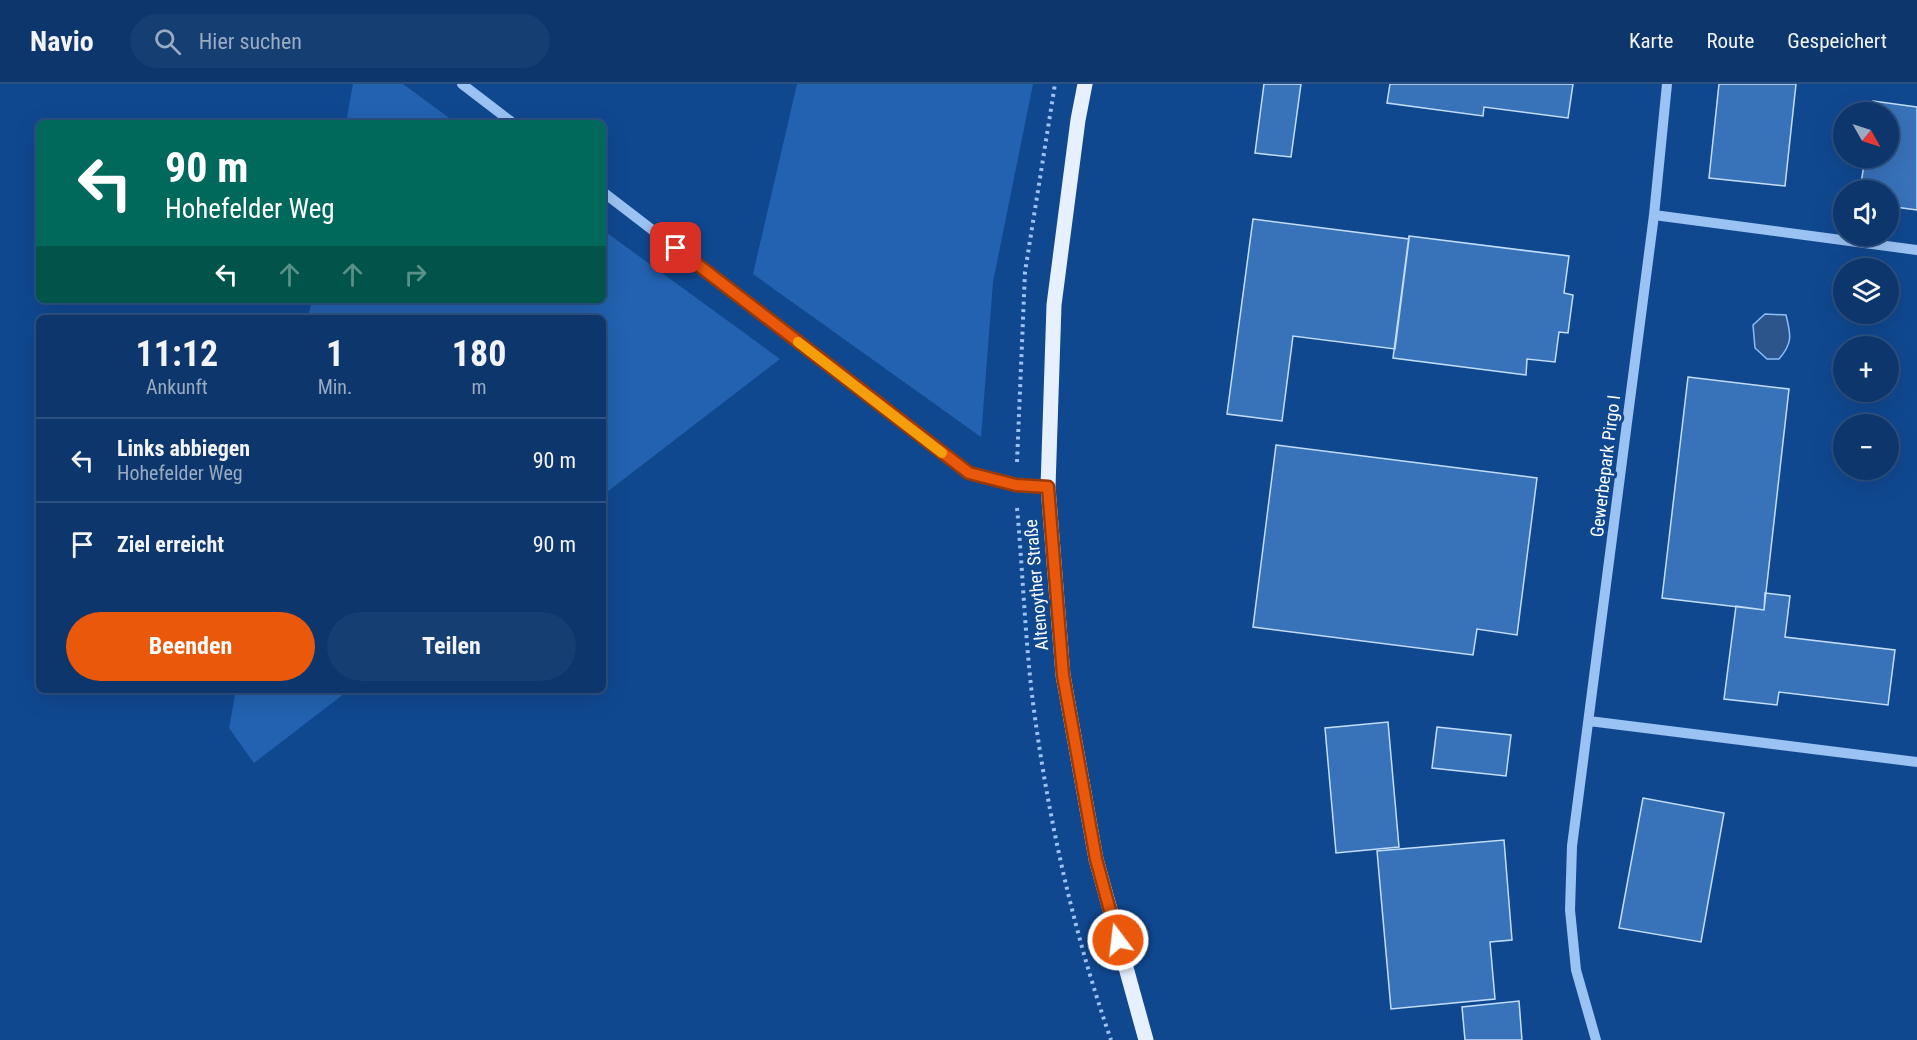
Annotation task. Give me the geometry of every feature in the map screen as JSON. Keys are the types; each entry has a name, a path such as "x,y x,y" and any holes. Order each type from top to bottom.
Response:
{"main road":[{"name":"Altenoyther Straße","path":"1085,84 1078,120 1054,305 1048,487 1063,675 1096,859 1146,1040"}],"street":[{"path":"462,84 509,120"},
{"name":"Gewerbepark Pirgo I","path":"1596,1040 1576,970 1570,909 1572,846 1654,215 1667,84"},
{"path":"606,194 969,473 1016,485 1048,487"},
{"path":"1654,215 1917,250"},
{"path":"1589,721 1917,762"}],"shaded area":[{"path":"353,84 403,84 452,120 347,120"},
{"path":"797,84 1033,84 993,282 981,437 753,274"},
{"path":"606,232 780,359 606,493 606,315 309,315 311,303 606,303"},
{"path":"1765,314 1786,315 1790,338 1787,348 1779,359 1767,359 1755,348 1753,325"},
{"path":"235,693 345,693 254,763 229,728"}],"building":[{"path":"1264,84 1301,84 1291,157 1255,153"},
{"path":"1390,84 1573,84 1568,118 1484,107 1483,116 1387,103"},
{"path":"1719,84 1796,84 1785,186 1709,178"},
{"path":"1899,105 1917,107 1917,210 1899,208 1899,180 1862,180 1863,168 1899,168"},
{"path":"1253,219 1409,239 1395,349 1293,336 1282,421 1227,414"},
{"path":"1409,236 1569,256 1564,293 1573,295 1568,333 1559,332 1555,362 1527,359 1526,375 1393,358"},
{"path":"1688,377 1789,389 1764,610 1662,598"},
{"path":"1276,445 1537,478 1517,635 1477,629 1473,655 1253,627"},
{"path":"1765,593 1790,596 1785,637 1895,650 1888,705 1779,692 1777,705 1724,699 1736,606 1764,610"},
{"path":"1388,722 1399,847 1336,853 1325,728"},
{"path":"1437,727 1511,735 1506,776 1432,768"},
{"path":"1643,798 1724,813 1701,942 1619,928"},
{"path":"1504,840 1512,940 1490,942 1495,999 1391,1009 1377,851"},
{"path":"1519,1001 1522,1040 1465,1040 1462,1007"}],"slow traffic":[{"path":"798,342 942,453"}],"route":[{"path":"676,248 969,473 1016,485 1048,487 1063,675 1096,859 1118,940"}]}
